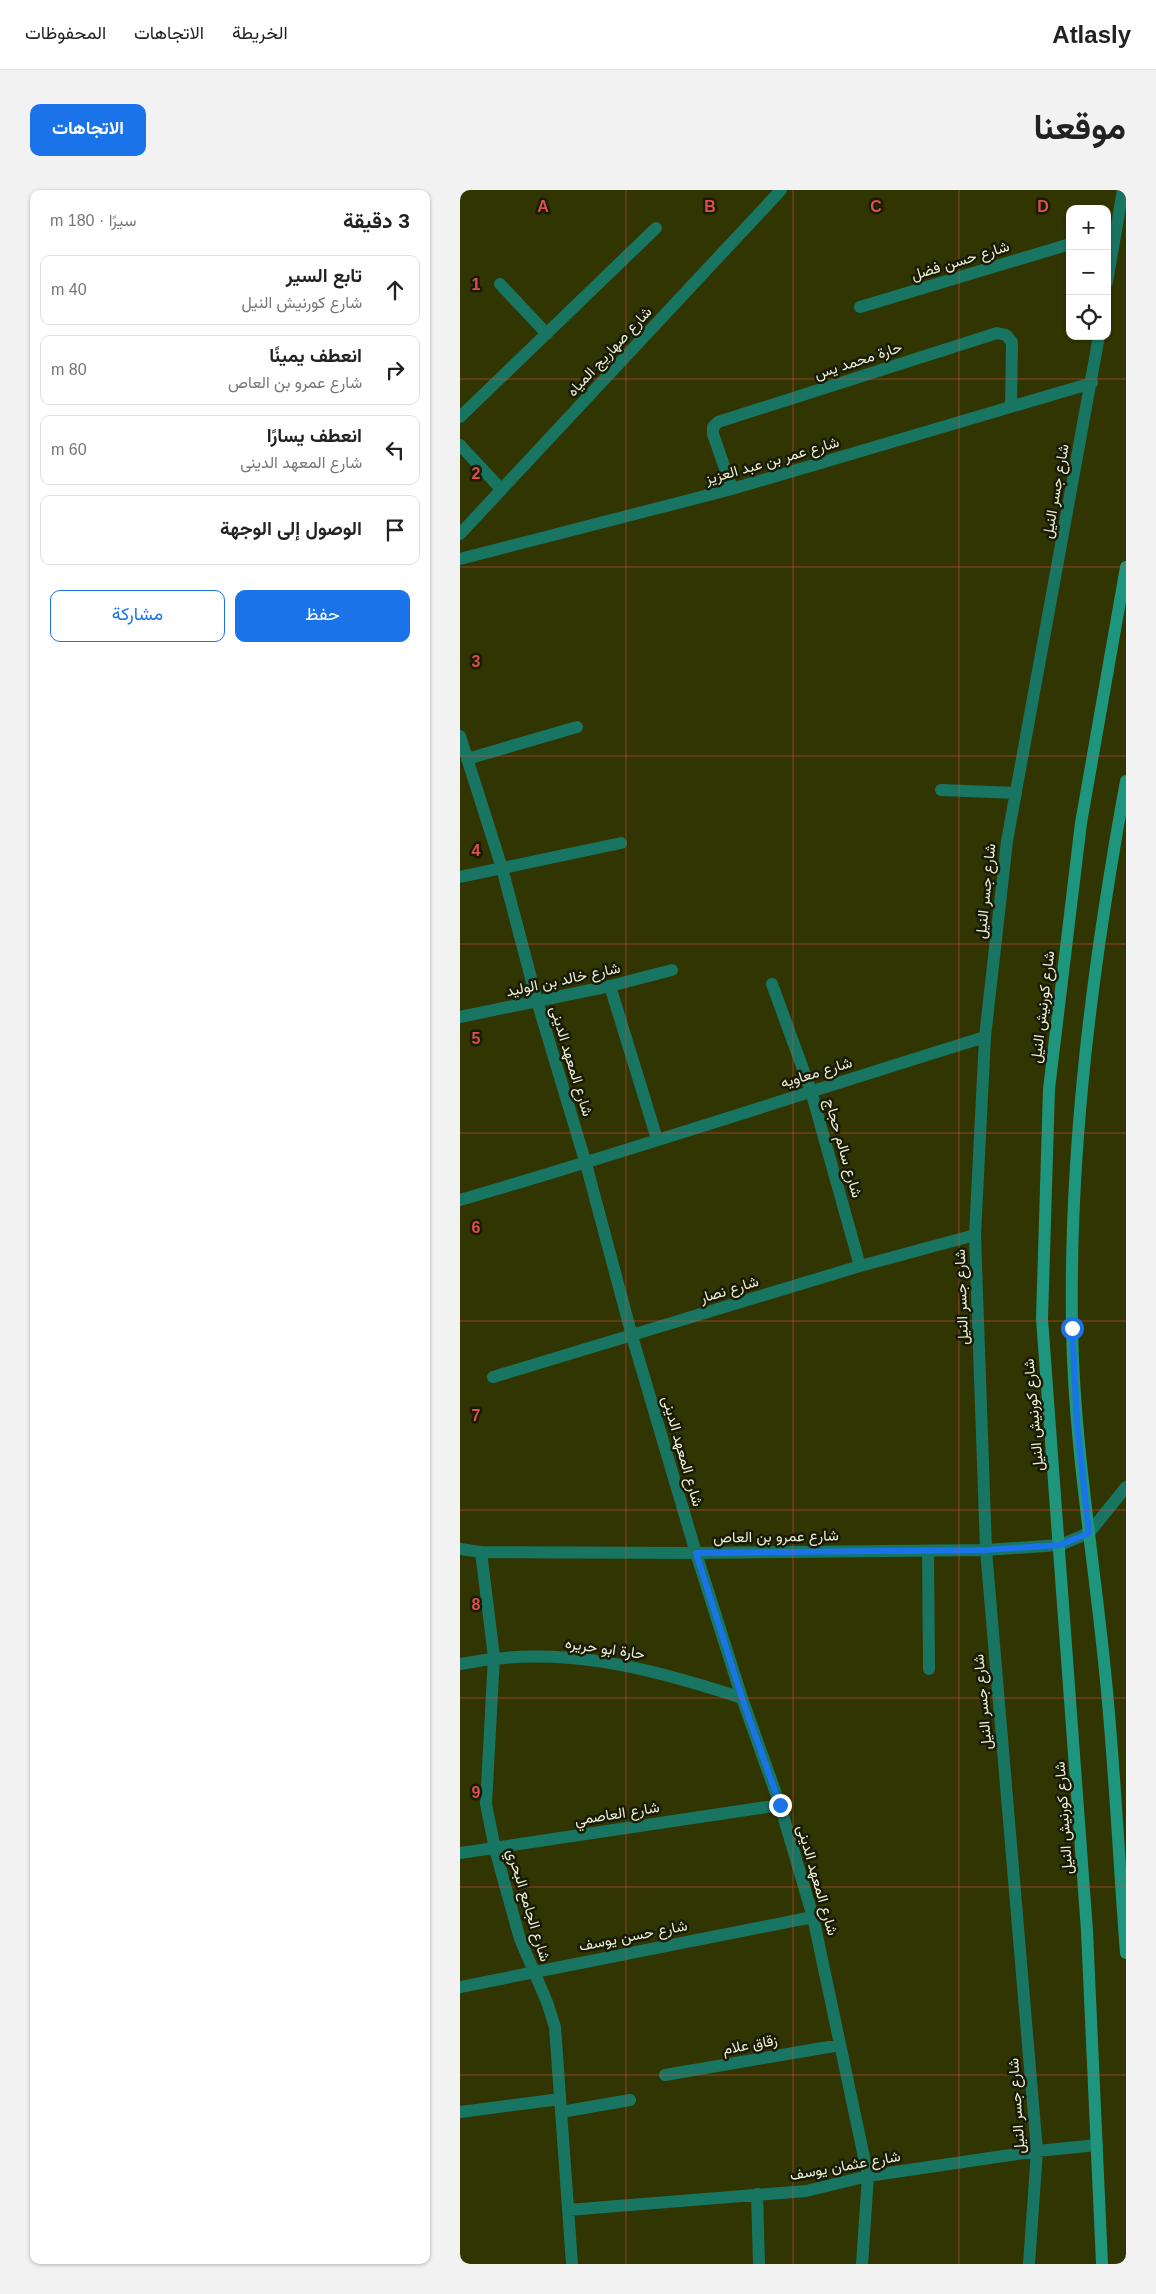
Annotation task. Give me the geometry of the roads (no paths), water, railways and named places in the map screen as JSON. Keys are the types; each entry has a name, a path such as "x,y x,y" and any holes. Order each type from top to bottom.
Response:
{"main road":[{"name":"شارع كورنيش النيل","path":"1102,2264 1087,1931 1042,1319 1049,1089 1081,823 1126,567"},
{"path":"1126,781 1091,1009 1075,1167 1072,1328 1077,1424 1107,1683 1126,1953"}],"street":[{"name":"شارع صهاريج المياه","path":"460,534 781,190"},
{"path":"1111,231 1123,190"},
{"path":"460,417 656,228"},
{"name":"شارع حسن فضل","path":"860,307 1066,245"},
{"path":"500,284 547,334"},
{"name":"حارة محمد يس","path":"732,489 713,434 714,427 718,422 997,332 1006,335 1012,342 1011,407"},
{"name":"شارع جسر النيل","path":"1029,2264 1037,2151 986,1550 975,1235 985,1037 1007,841 1098,340"},
{"name":"شارع عمر بن عبد العزيز","path":"460,559 732,489 1092,383"},
{"path":"460,444 501,489"},
{"path":"467,760 577,727"},
{"name":"شارع المعهد الدينى","path":"460,736 502,868 537,1001 586,1164 632,1336 696,1553 742,1698 780,1805 813,1917 868,2176 862,2264"},
{"path":"942,790 1016,793"},
{"path":"460,877 621,844"},
{"name":"شارع خالد بن الوليد","path":"460,1017 610,986 672,970"},
{"name":"شارع سالم حجاج","path":"772,984 811,1091 860,1266"},
{"path":"610,986 657,1139"},
{"name":"شارع معاويه","path":"460,1200 586,1164 657,1139 985,1037"},
{"name":"شارع نصار","path":"493,1377 860,1266 975,1235"},
{"path":"1089,1533 1126,1487"},
{"name":"شارع عمرو بن العاص","path":"460,1549 481,1552 696,1553 986,1550 1060,1545 1089,1533"},
{"path":"928,1551 929,1669"},
{"name":"شارع الجامع البحري","path":"481,1552 494,1657 486,1804 494,1849 520,1939 532,1972 548,2002 555,2027 572,2264"},
{"name":"حارة ابو حريره","path":"460,1664 494,1657 549,1656 618,1662 681,1678 742,1698"},
{"name":"شارع العاصمي","path":"460,1853 780,1805"},
{"name":"شارع حسن يوسف","path":"460,1987 813,1917"},
{"name":"زقاق علام","path":"664,2075 840,2045"},
{"path":"460,2112 630,2100"},
{"name":"شارع عثمان يوسف","path":"568,2210 806,2191 868,2176 1037,2151 1097,2145"},
{"path":"757,2194 759,2264"}]}
